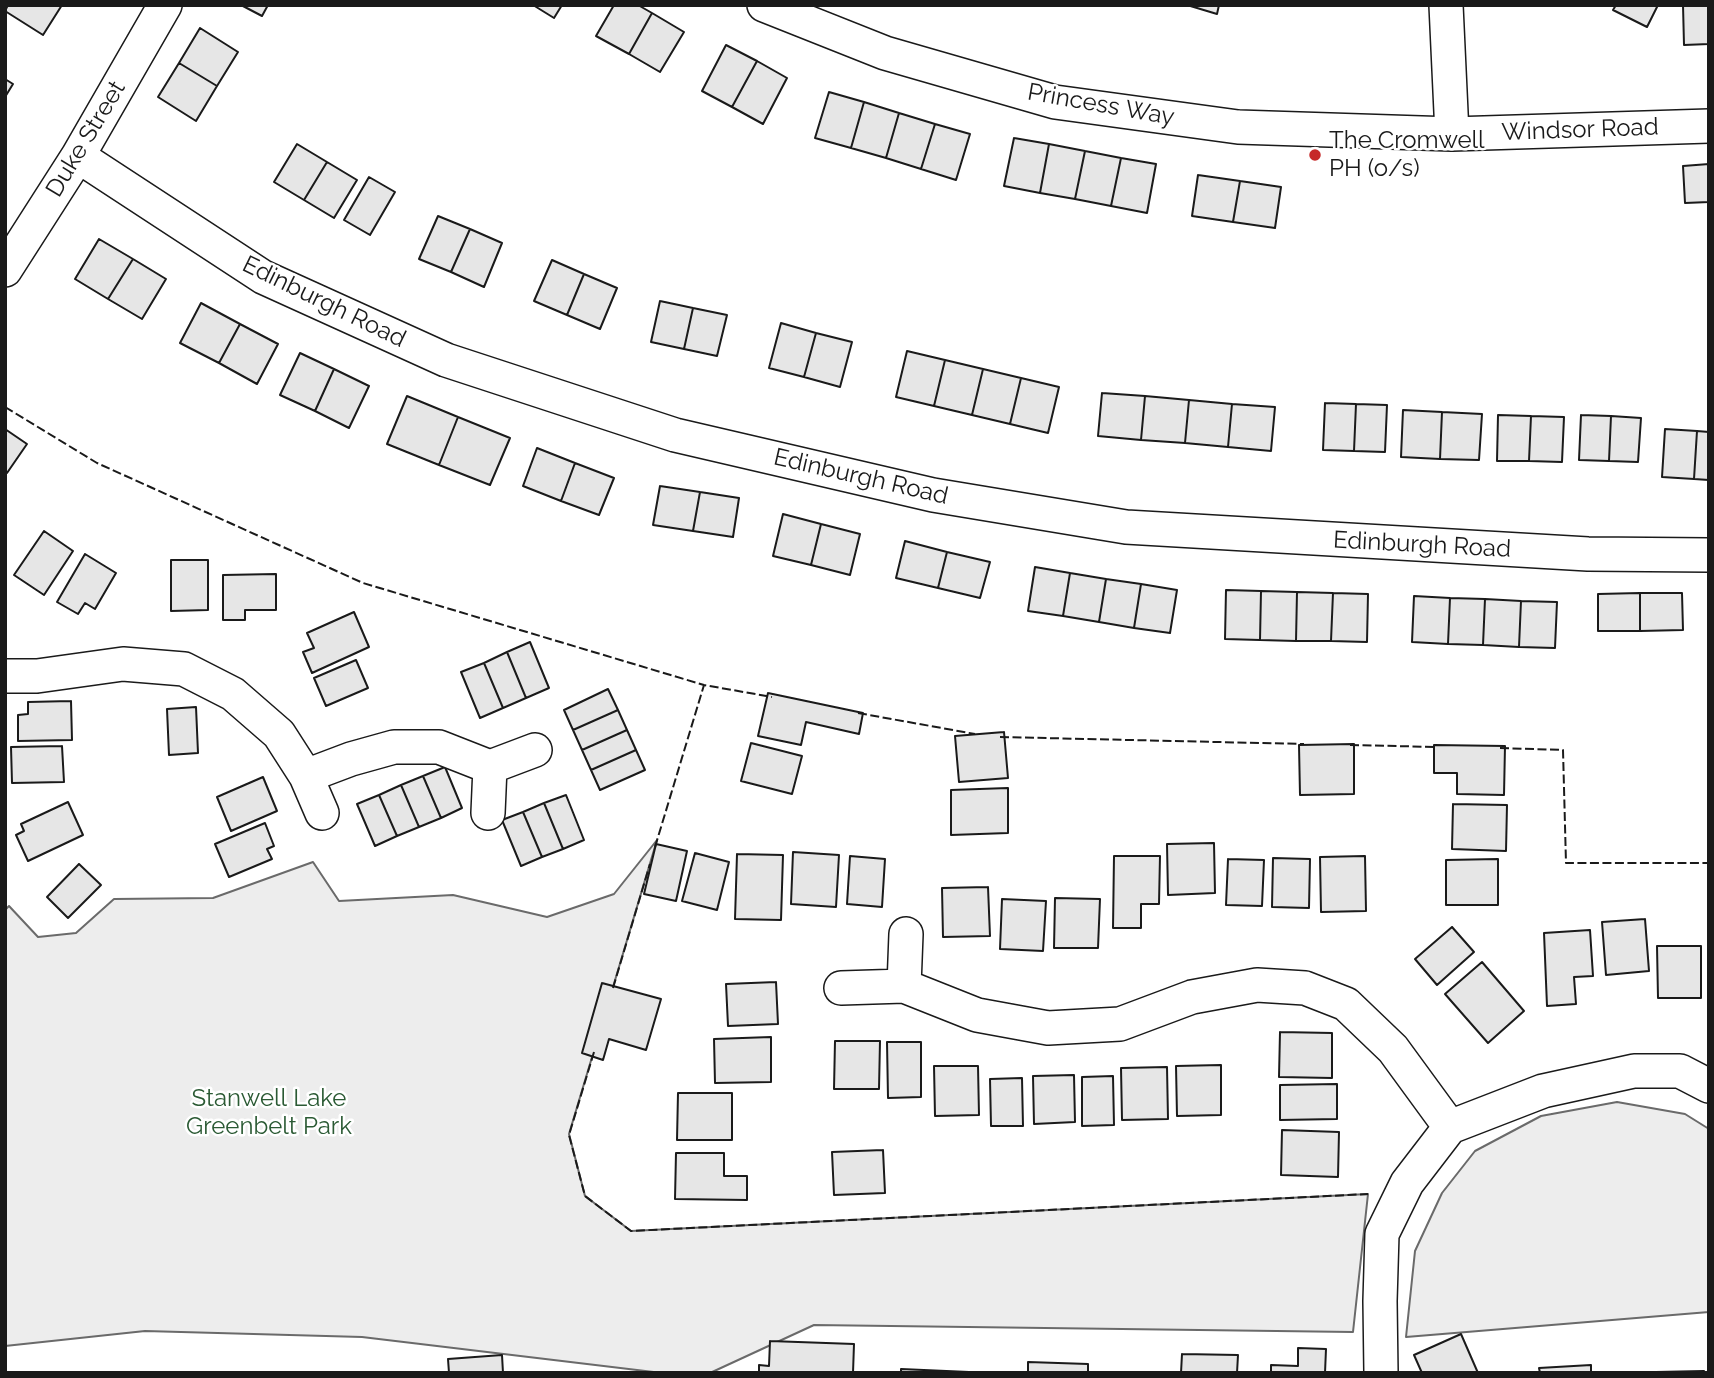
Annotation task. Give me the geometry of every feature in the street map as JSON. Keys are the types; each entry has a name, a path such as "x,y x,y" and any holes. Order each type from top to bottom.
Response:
{"street":[{"name":"Duke Street","path":"5,270 78,156 165,5"},
{"name":"Princess Way","path":"764,5 885,53 1055,102 1238,127 1452,134"},
{"path":"1446,5 1452,134"},
{"name":"Windsor Road","path":"1452,134 1709,126"},
{"name":"Edinburgh Road","path":"78,156 263,277 446,359 675,435 933,495 1126,527 1588,554 1709,555"},
{"path":"5,676 37,676 124,664 184,669 233,694 279,734 306,776 321,813"},
{"path":"306,776 394,747 439,747 490,767 535,750"},
{"path":"488,813 490,767"},
{"path":"904,986 906,934"},
{"path":"841,988 904,986 977,1015 1048,1028 1120,1024 1192,997 1257,985 1305,988 1346,1004 1393,1049 1450,1127"},
{"path":"1381,1373 1382,1234 1407,1183 1450,1127 1543,1091 1634,1071 1680,1072 1709,1086"}],"shaded area":[{"name":"Stanwell Lake Greenbelt Park","path":"657,840 569,1134 585,1196 631,1231 1368,1194 1353,1332 814,1325 710,1373 662,1373 362,1337 145,1331 5,1346 5,910 9,906 38,937 76,933 114,899 213,898 313,862 339,901 453,895 547,917 614,894"},
{"path":"1617,1102 1685,1114 1709,1129 1709,1312 1406,1337 1415,1251 1442,1193 1475,1151 1541,1116"}],"building":[{"path":"8,5 62,5 43,35 5,11"},
{"path":"241,5 268,5 262,16"},
{"path":"533,5 562,5 554,18"},
{"path":"614,5 638,5 652,13 629,54 596,36"},
{"path":"1187,5 1219,5 1217,14"},
{"path":"1616,5 1658,5 1647,27 1613,10"},
{"path":"1683,5 1709,5 1709,44 1684,45"},
{"path":"652,13 684,32 660,72 629,54"},
{"path":"200,28 238,52 217,86 179,63"},
{"path":"726,45 757,61 732,107 702,91"},
{"path":"757,61 787,78 763,124 732,107"},
{"path":"179,63 217,86 196,121 158,97"},
{"path":"5,79 13,84 5,97"},
{"path":"829,92 864,102 851,148 815,138"},
{"path":"864,102 899,113 886,158 851,148"},
{"path":"899,113 935,124 921,169 886,158"},
{"path":"935,124 970,134 956,180 921,169"},
{"path":"1014,138 1049,144 1040,193 1004,186"},
{"path":"297,144 327,162 304,200 274,182"},
{"path":"1049,144 1085,151 1075,199 1040,193"},
{"path":"1085,151 1121,158 1111,206 1075,199"},
{"path":"1121,158 1156,164 1147,213 1111,206"},
{"path":"327,162 357,180 334,218 304,200"},
{"path":"1709,164 1709,202 1685,203 1683,166"},
{"path":"1198,175 1240,181 1233,222 1192,216"},
{"path":"369,177 395,192 370,235 344,220"},
{"path":"1240,181 1281,187 1275,228 1233,222"},
{"path":"438,216 470,229 451,272 419,259"},
{"path":"470,229 502,243 484,287 451,272"},
{"path":"99,239 133,259 108,299 75,279"},
{"path":"133,259 166,279 142,319 108,299"},
{"path":"552,260 584,274 567,315 534,301"},
{"path":"584,274 617,288 600,329 567,315"},
{"path":"660,301 693,308 684,349 651,342"},
{"path":"201,303 240,324 219,363 180,343"},
{"path":"693,308 727,315 717,356 684,349"},
{"path":"781,323 816,333 804,377 769,368"},
{"path":"240,324 278,344 257,384 219,363"},
{"path":"816,333 852,342 840,387 804,377"},
{"path":"907,351 945,360 934,406 896,397"},
{"path":"300,353 334,369 315,411 280,395"},
{"path":"945,360 983,369 972,415 934,406"},
{"path":"334,369 369,386 349,428 315,411"},
{"path":"983,369 1021,378 1010,424 972,415"},
{"path":"1021,378 1059,387 1048,433 1010,424"},
{"path":"1102,393 1145,396 1141,440 1098,436"},
{"path":"407,396 458,417 439,465 387,444"},
{"path":"1145,396 1189,400 1185,443 1141,440"},
{"path":"1189,400 1232,404 1228,447 1185,443"},
{"path":"1325,403 1356,404 1354,451 1323,450"},
{"path":"1232,404 1275,407 1271,451 1228,447"},
{"path":"1356,404 1387,405 1385,452 1354,451"},
{"path":"1403,410 1442,412 1440,459 1401,457"},
{"path":"1442,412 1482,414 1479,460 1440,459"},
{"path":"1498,415 1531,416 1529,461 1497,461"},
{"path":"1581,415 1611,416 1609,461 1579,460"},
{"path":"1531,416 1564,417 1562,462 1529,461"},
{"path":"1611,416 1641,418 1638,462 1609,461"},
{"path":"458,417 510,438 490,485 439,465"},
{"path":"5,429 27,444 7,473 5,472"},
{"path":"1665,429 1697,431 1694,479 1662,477"},
{"path":"1697,431 1709,432 1709,480 1694,479"},
{"path":"537,448 575,463 561,501 523,486"},
{"path":"575,463 614,478 599,515 561,501"},
{"path":"660,486 700,492 693,531 653,525"},
{"path":"700,492 739,498 733,537 693,531"},
{"path":"783,514 821,524 811,565 773,556"},
{"path":"821,524 860,534 850,575 811,565"},
{"path":"44,531 73,551 44,595 14,575"},
{"path":"905,541 947,552 938,588 896,578"},
{"path":"947,552 990,562 980,598 938,588"},
{"path":"85,554 116,573 95,609 85,603 78,614 57,602"},
{"path":"171,560 208,560 208,610 171,611"},
{"path":"1035,567 1070,573 1063,616 1028,611"},
{"path":"1070,573 1106,579 1099,622 1063,616"},
{"path":"276,574 276,610 245,610 245,620 223,620 223,575"},
{"path":"1106,579 1141,584 1134,628 1099,622"},
{"path":"1141,584 1177,590 1170,633 1134,628"},
{"path":"1226,590 1261,591 1260,640 1225,639"},
{"path":"1261,591 1297,592 1296,641 1260,640"},
{"path":"1297,592 1333,593 1331,641 1296,641"},
{"path":"1333,593 1368,594 1367,642 1331,641"},
{"path":"1640,593 1640,631 1598,631 1598,594"},
{"path":"1640,593 1682,593 1683,630 1640,631"},
{"path":"1414,596 1450,598 1448,644 1412,642"},
{"path":"1450,598 1485,599 1483,645 1448,644"},
{"path":"1485,599 1521,601 1519,647 1483,645"},
{"path":"1521,601 1557,602 1555,648 1519,647"},
{"path":"354,612 369,647 312,673 303,652 314,648 307,633"},
{"path":"530,642 549,688 526,698 507,652"},
{"path":"507,652 526,698 503,708 484,663"},
{"path":"356,660 368,688 326,706 314,678"},
{"path":"484,663 503,708 480,718 461,672"},
{"path":"608,689 618,710 573,730 564,710"},
{"path":"768,693 863,713 859,734 806,722 801,745 758,736"},
{"path":"71,701 72,740 18,741 18,715 28,714 28,702"},
{"path":"196,707 198,753 169,755 167,709"},
{"path":"618,710 627,730 582,750 573,730"},
{"path":"627,730 636,750 591,770 582,750"},
{"path":"1004,732 1008,778 959,782 955,736"},
{"path":"751,743 802,756 792,794 741,781"},
{"path":"1354,744 1354,794 1300,795 1299,745"},
{"path":"1434,745 1505,746 1504,795 1457,794 1457,773 1434,773"},
{"path":"62,746 64,782 12,783 11,747"},
{"path":"636,750 645,770 600,790 591,770"},
{"path":"445,767 462,808 441,818 423,776"},
{"path":"423,776 441,818 419,827 401,785"},
{"path":"263,777 277,811 231,831 217,797"},
{"path":"401,785 419,827 397,836 379,795"},
{"path":"1008,788 1008,833 951,835 951,790"},
{"path":"379,795 397,836 375,846 357,804"},
{"path":"566,795 584,840 563,849 544,803"},
{"path":"68,802 83,835 28,861 16,835 24,831 21,824"},
{"path":"544,803 563,849 542,857 523,812"},
{"path":"1453,804 1507,805 1506,851 1452,849"},
{"path":"523,812 542,857 521,866 502,820"},
{"path":"265,823 274,846 267,849 272,859 229,877 215,844"},
{"path":"1214,843 1215,893 1168,895 1167,844"},
{"path":"656,844 687,851 676,901 644,894"},
{"path":"793,852 839,855 836,907 791,904"},
{"path":"695,853 729,862 717,910 682,901"},
{"path":"737,854 783,855 781,920 735,919"},
{"path":"850,856 885,859 882,907 847,904"},
{"path":"1114,856 1160,856 1159,904 1141,904 1141,928 1113,928"},
{"path":"1365,856 1366,911 1321,912 1320,857"},
{"path":"1273,858 1310,859 1309,908 1272,907"},
{"path":"1228,859 1264,860 1262,906 1226,905"},
{"path":"1498,859 1498,905 1446,905 1446,860"},
{"path":"79,864 101,885 68,918 47,897"},
{"path":"988,887 990,936 943,937 942,888"},
{"path":"1055,898 1100,899 1098,948 1054,948"},
{"path":"1002,899 1046,901 1043,951 1000,949"},
{"path":"1645,919 1649,971 1606,975 1602,922"},
{"path":"1452,927 1474,952 1437,985 1415,959"},
{"path":"1590,930 1593,976 1574,977 1576,1004 1547,1006 1544,933"},
{"path":"1657,946 1701,946 1701,998 1658,998"},
{"path":"1482,962 1524,1011 1488,1043 1445,994"},
{"path":"776,982 778,1024 728,1026 726,984"},
{"path":"602,983 661,999 646,1050 609,1039 603,1060 582,1053"},
{"path":"1280,1032 1332,1033 1332,1078 1279,1077"},
{"path":"771,1037 771,1082 715,1083 714,1039"},
{"path":"835,1041 880,1041 879,1089 834,1089"},
{"path":"887,1042 921,1042 921,1097 888,1098"},
{"path":"1221,1065 1221,1115 1177,1116 1176,1066"},
{"path":"934,1066 978,1066 979,1115 935,1116"},
{"path":"1167,1067 1168,1119 1122,1120 1121,1068"},
{"path":"1074,1075 1075,1122 1034,1124 1033,1076"},
{"path":"1113,1076 1114,1125 1082,1126 1082,1077"},
{"path":"1022,1078 1023,1126 991,1126 990,1079"},
{"path":"1337,1084 1337,1119 1280,1120 1280,1085"},
{"path":"678,1093 732,1093 732,1140 677,1140"},
{"path":"1282,1130 1339,1132 1338,1177 1281,1175"},
{"path":"883,1150 885,1193 834,1195 832,1152"},
{"path":"676,1153 724,1153 724,1176 747,1176 747,1200 675,1199"},
{"path":"1461,1334 1478,1373 1422,1373 1414,1355"},
{"path":"770,1341 854,1344 853,1373 759,1373 759,1365 769,1366"},
{"path":"1298,1348 1326,1349 1325,1373 1271,1373 1271,1365 1298,1366"},
{"path":"1182,1354 1238,1355 1237,1373 1181,1373"},
{"path":"502,1355 503,1373 449,1373 448,1359"},
{"path":"1028,1362 1088,1364 1088,1373 1028,1373"},
{"path":"1591,1365 1591,1373 1540,1373 1539,1368"},
{"path":"901,1369 969,1372 969,1373 901,1373"},
{"path":"1656,1372 1704,1373 1656,1373"}],"fence":[{"path":"5,407 97,463 363,583 704,685"},
{"path":"655,847 704,685 772,697"},
{"path":"858,713 975,734"},
{"path":"1000,737 1304,744"},
{"path":"1350,745 1437,747"},
{"path":"1500,748 1563,750 1566,863 1709,863"},
{"path":"613,988 650,864"},
{"path":"594,1052 569,1135 585,1196 631,1231 1368,1194"}],"place":[{"name":"The Cromwell PH (o/s)","path":"1315,155"}]}
